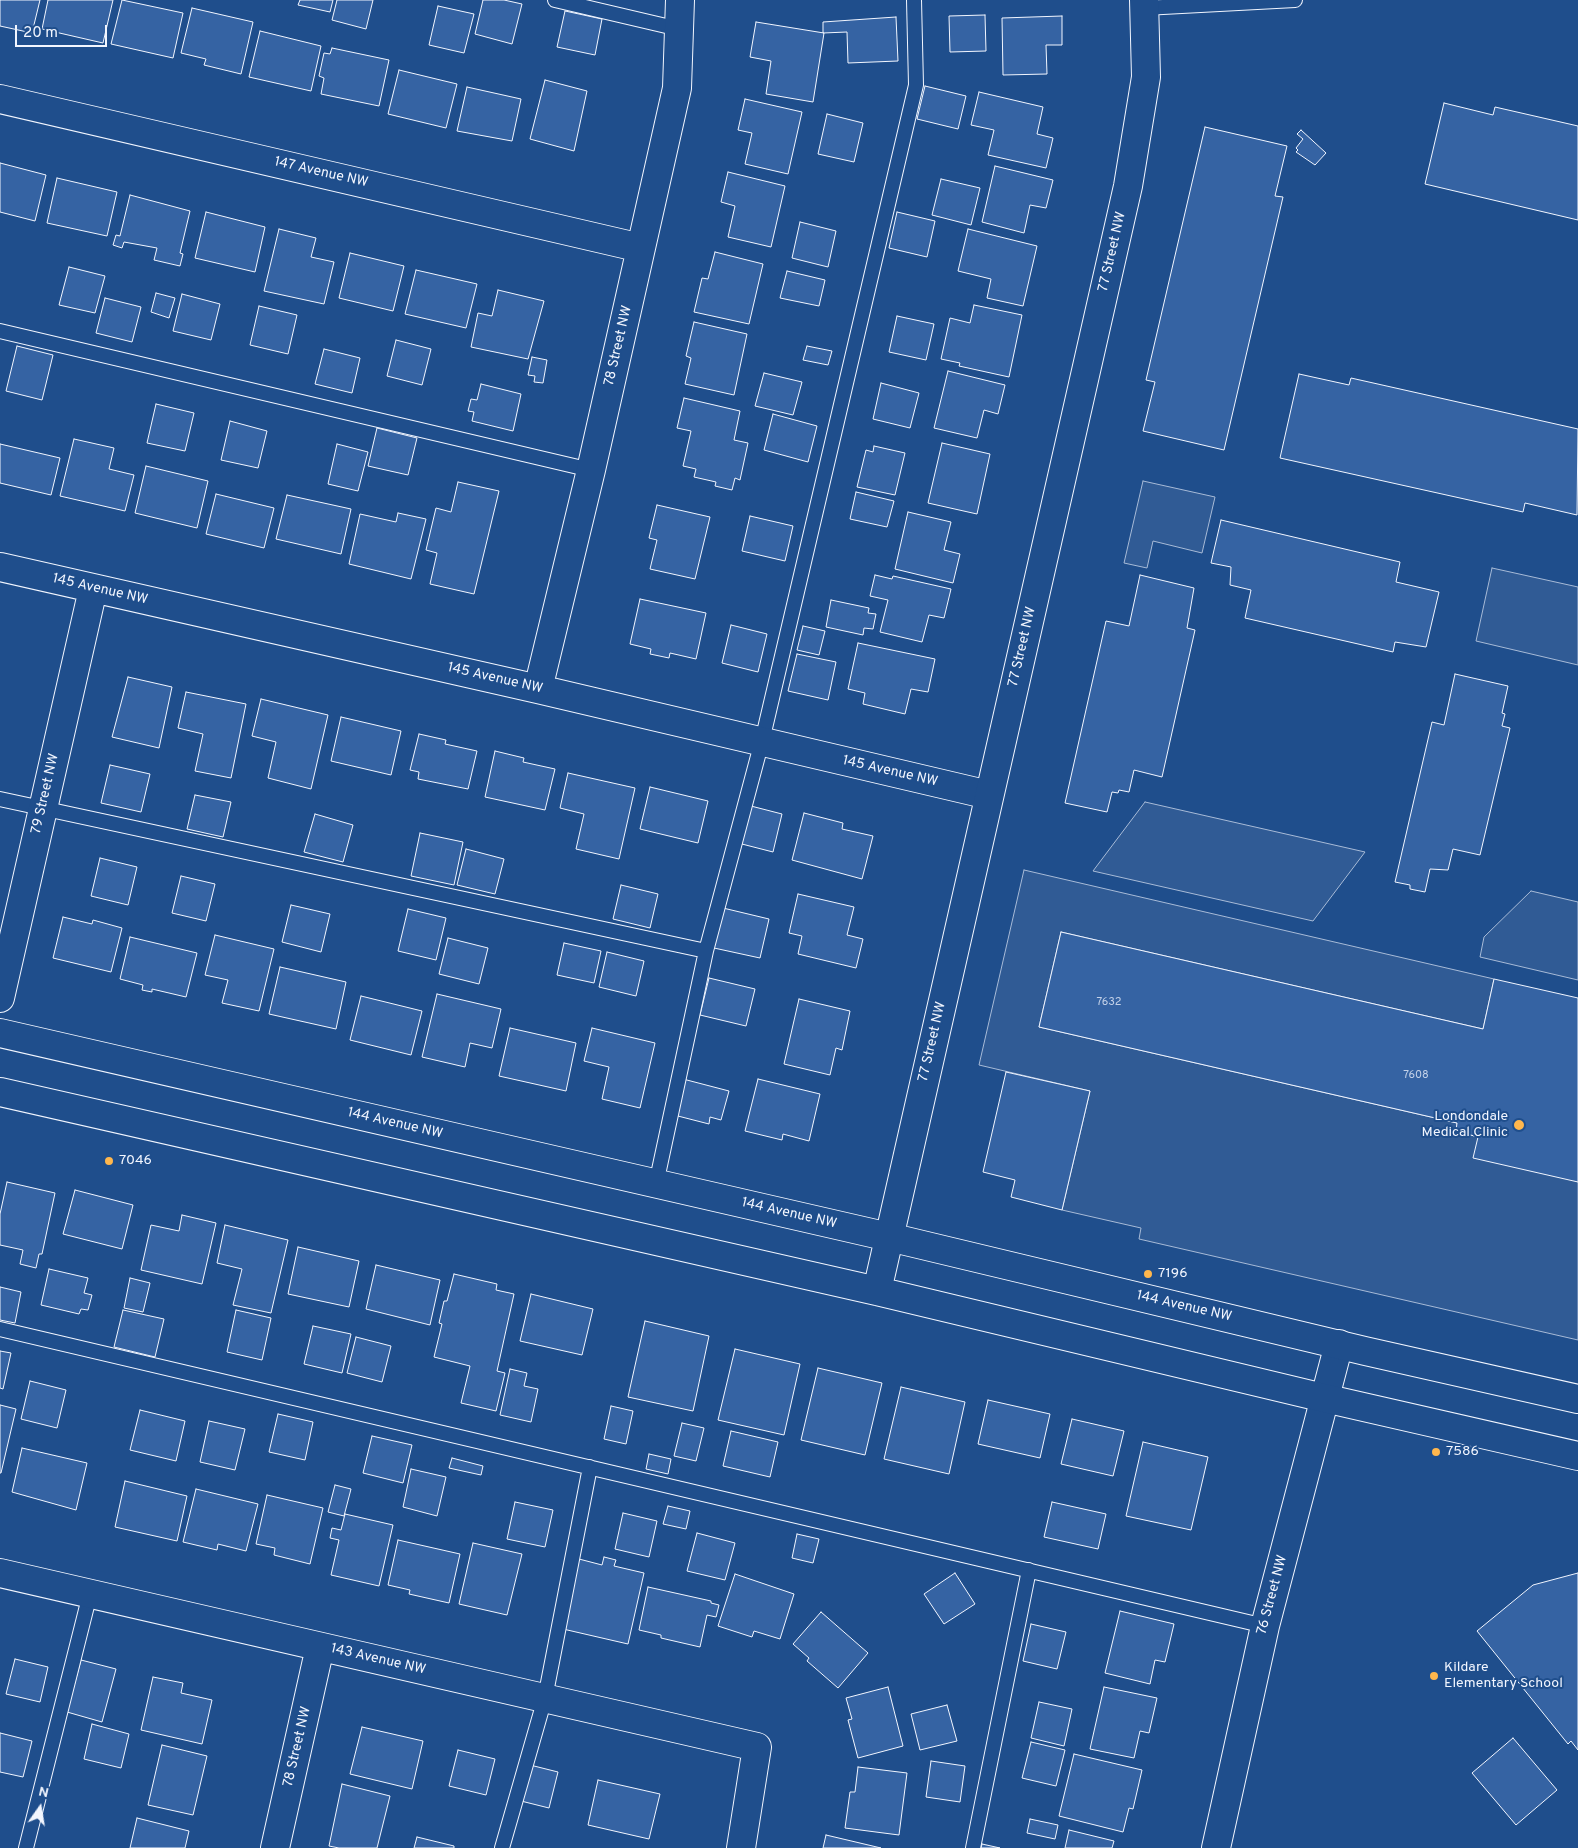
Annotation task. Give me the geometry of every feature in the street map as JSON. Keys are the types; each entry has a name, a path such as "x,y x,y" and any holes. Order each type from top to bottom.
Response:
{"street":[{"name":"78 Street NW","path":"538,689 591,470 678,88 680,0"},
{"name":"77 Street NW","path":"876,1291 1128,186 1146,77 1144,4"},
{"name":"147 Avenue NW","path":"0,99 641,248"},
{"name":"145 Avenue NW","path":"0,567 538,689 990,795"},
{"name":"79 Street NW","path":"0,998 93,589"},
{"name":"144 Avenue NW","path":"0,1034 889,1237 1578,1399"},
{"path":"0,1092 876,1291 1324,1398 1578,1456"},
{"name":"76 Street NW","path":"1216,1848 1264,1626 1339,1344"},
{"name":"143 Avenue NW","path":"0,1573 757,1747 741,1848"},
{"name":"78 Street NW","path":"275,1848 320,1647"}],"lane":[{"path":"555,0 679,29"},
{"path":"656,1184 706,950 762,741 916,85 914,0"},
{"path":"1144,4 1295,0"},
{"path":"0,331 591,470"},
{"path":"0,799 706,950"},
{"path":"0,1329 1264,1626"},
{"path":"502,1848 545,1698 590,1467"},
{"path":"973,1848 1029,1570"},
{"path":"26,1848 90,1594"}],"shaded area":[{"path":"1143,481 1215,497 1202,553 1153,541 1147,568 1124,563"},
{"path":"1492,568 1578,587 1578,665 1476,641"},
{"path":"1145,802 1365,852 1313,921 1093,871"},
{"path":"1024,870 1494,979 1483,1029 1061,932 1039,1027 1457,1123 1456,1131 1478,1137 1578,1182 1578,1340 1139,1239 1141,1228 1062,1210 1090,1091 979,1065"},
{"path":"1531,891 1578,902 1578,980 1480,957 1484,937"}],"building":[{"path":"0,0 40,0 32,33 0,26"},
{"path":"48,0 113,0 103,43 42,29"},
{"path":"122,0 183,13 173,58 111,44"},
{"path":"300,0 333,0 330,12 298,5"},
{"path":"337,0 373,0 366,29 332,20"},
{"path":"483,0 504,0 522,4 512,44 475,34"},
{"path":"438,6 474,14 464,53 429,45"},
{"path":"192,8 253,22 241,74 204,65 206,59 181,53"},
{"path":"565,11 602,19 595,55 557,47"},
{"path":"985,15 986,51 950,52 949,16"},
{"path":"1062,16 1062,45 1046,45 1047,74 1003,75 1002,18"},
{"path":"896,17 898,61 848,63 847,32 823,33 823,22"},
{"path":"756,22 824,33 813,102 766,94 771,61 750,57"},
{"path":"260,31 321,46 311,91 249,77"},
{"path":"332,48 389,60 379,106 321,94 324,78 319,76 324,53 330,54"},
{"path":"399,70 457,84 446,128 388,114"},
{"path":"545,80 587,91 574,151 530,139"},
{"path":"925,86 966,96 958,129 917,119"},
{"path":"467,87 521,99 512,141 457,131"},
{"path":"979,92 1043,107 1037,134 1053,138 1046,168 988,155 994,130 971,125"},
{"path":"745,99 802,112 788,174 745,164 752,133 738,130"},
{"path":"1444,103 1493,115 1495,107 1578,126 1578,220 1425,184"},
{"path":"827,114 863,123 854,162 818,154"},
{"path":"1205,127 1287,146 1275,196 1283,197 1224,450 1143,431 1155,382 1146,380"},
{"path":"1301,130 1326,153 1315,165 1296,152 1298,150 1296,148 1303,139 1297,134"},
{"path":"0,163 46,175 35,221 0,212"},
{"path":"995,166 1053,180 1046,208 1030,205 1024,233 982,222"},
{"path":"728,172 785,186 771,247 728,237 735,206 721,202"},
{"path":"57,178 117,192 107,236 47,223"},
{"path":"941,179 980,188 971,225 932,215"},
{"path":"130,195 190,211 180,253 183,254 180,266 154,260 157,248 124,242 122,248 113,245 116,235 120,236"},
{"path":"206,212 265,227 255,272 195,258"},
{"path":"897,212 935,221 927,257 889,248"},
{"path":"800,222 836,231 828,267 792,258"},
{"path":"279,229 316,238 311,257 334,262 324,304 264,291"},
{"path":"968,229 1037,246 1023,306 987,298 991,279 958,271"},
{"path":"715,252 763,264 749,324 694,312 702,278 708,279"},
{"path":"350,253 404,266 393,311 339,298"},
{"path":"69,267 105,276 95,313 59,305"},
{"path":"416,270 477,284 466,328 405,314"},
{"path":"787,271 825,280 819,306 780,298"},
{"path":"498,290 544,301 528,359 471,347 478,313 492,316"},
{"path":"156,293 175,298 169,318 151,312"},
{"path":"182,294 220,304 211,340 173,331"},
{"path":"105,298 141,307 132,342 96,333"},
{"path":"974,305 1022,315 1009,377 959,366 960,363 941,359 950,318 970,323"},
{"path":"259,306 297,315 288,354 250,345"},
{"path":"897,316 934,324 926,360 889,352"},
{"path":"694,322 747,334 734,395 685,384 691,358 686,356"},
{"path":"396,340 431,349 422,385 387,376"},
{"path":"17,346 53,355 42,400 6,391"},
{"path":"807,346 832,351 828,365 803,360"},
{"path":"324,349 360,358 352,393 315,384"},
{"path":"532,357 547,360 543,383 534,382 535,376 528,375"},
{"path":"948,371 1005,385 998,414 984,410 977,438 934,428"},
{"path":"764,373 802,382 793,415 755,406"},
{"path":"1299,374 1349,385 1351,378 1578,429 1577,515 1525,503 1523,512 1280,458"},
{"path":"881,383 919,393 910,428 873,419"},
{"path":"481,384 521,394 513,431 472,421 474,412 468,411 471,399 477,400"},
{"path":"684,398 740,411 734,440 748,443 740,480 735,478 732,490 715,486 716,482 694,477 696,469 683,466 691,431 677,428"},
{"path":"156,404 194,413 185,451 147,443"},
{"path":"773,414 817,426 808,462 764,450"},
{"path":"230,421 267,431 258,468 221,460"},
{"path":"377,428 417,438 408,475 368,466"},
{"path":"74,439 114,448 109,469 134,475 125,511 60,496"},
{"path":"942,443 990,454 977,514 928,503"},
{"path":"0,444 60,458 51,495 0,483"},
{"path":"337,444 368,452 358,491 328,484"},
{"path":"874,446 905,453 895,495 857,487 866,450 873,452"},
{"path":"146,466 208,481 197,528 135,513"},
{"path":"458,482 499,491 474,594 430,584 437,553 426,550 436,508 451,512"},
{"path":"856,492 894,501 887,527 850,519"},
{"path":"216,494 274,508 264,548 206,534"},
{"path":"287,495 351,509 341,554 276,539"},
{"path":"657,505 710,517 695,579 650,569 657,540 649,538"},
{"path":"908,512 951,522 944,550 960,554 953,583 895,569"},
{"path":"398,513 426,519 411,579 349,564 360,514 396,522"},
{"path":"750,516 793,526 785,561 742,551"},
{"path":"1221,520 1400,562 1396,582 1439,592 1426,647 1395,642 1393,652 1245,618 1251,590 1230,585 1231,567 1211,563"},
{"path":"875,575 892,579 893,576 951,589 944,618 929,615 922,642 880,632 888,600 870,596"},
{"path":"1140,575 1194,588 1187,628 1195,630 1162,777 1134,770 1129,792 1119,790 1118,793 1112,792 1107,812 1065,803 1106,621 1129,626"},
{"path":"640,599 706,613 696,659 670,653 669,658 650,654 651,649 630,644"},
{"path":"831,600 869,608 868,613 876,614 873,629 864,628 863,635 826,627"},
{"path":"731,625 767,634 758,672 722,663"},
{"path":"803,626 825,631 819,655 797,650"},
{"path":"858,643 935,659 928,692 911,689 905,714 863,704 865,693 848,689"},
{"path":"797,654 836,662 828,700 788,691"},
{"path":"1455,674 1508,686 1502,713 1505,714 1502,726 1510,728 1480,855 1453,849 1448,870 1430,869 1425,892 1410,889 1410,885 1395,882 1432,722 1444,725"},
{"path":"128,677 172,687 159,748 112,737"},
{"path":"186,692 246,704 231,778 195,771 203,734 178,728"},
{"path":"261,699 328,715 311,789 268,778 276,742 252,736"},
{"path":"341,717 401,731 391,775 331,761"},
{"path":"419,734 446,740 445,744 477,751 468,789 418,779 419,772 410,770"},
{"path":"495,751 524,758 523,762 555,769 545,810 485,797"},
{"path":"110,765 150,774 141,812 101,803"},
{"path":"568,773 635,788 619,859 576,849 584,814 560,808"},
{"path":"650,787 708,801 698,843 640,829"},
{"path":"195,795 231,802 223,837 187,829"},
{"path":"747,805 782,814 773,852 738,843"},
{"path":"804,813 843,823 842,829 873,836 862,879 792,860"},
{"path":"315,814 353,825 343,862 304,852"},
{"path":"420,833 463,842 454,885 411,876"},
{"path":"466,849 504,859 495,894 457,885"},
{"path":"100,858 137,867 128,905 91,896"},
{"path":"181,876 215,884 206,921 172,913"},
{"path":"621,885 658,894 650,928 613,919"},
{"path":"798,894 854,907 847,935 863,939 856,968 798,954 802,936 789,933"},
{"path":"291,905 330,914 321,952 282,942"},
{"path":"723,908 769,919 760,958 714,948"},
{"path":"408,909 446,918 436,960 398,951"},
{"path":"63,917 92,924 93,920 122,928 111,972 53,958"},
{"path":"1061,932 1483,1029 1494,979 1578,998 1578,1182 1473,1158 1478,1137 1456,1131 1457,1123 1039,1027"},
{"path":"215,935 274,949 259,1011 222,1003 228,980 205,975"},
{"path":"130,937 197,953 186,997 152,989 152,992 142,990 143,985 120,979"},
{"path":"448,938 488,948 479,984 439,974"},
{"path":"564,943 601,951 594,983 557,975"},
{"path":"607,952 644,961 636,996 599,987"},
{"path":"280,967 346,982 336,1029 269,1014"},
{"path":"709,978 755,989 746,1026 700,1015"},
{"path":"437,994 501,1009 492,1048 470,1043 465,1067 422,1057"},
{"path":"361,996 422,1011 411,1055 350,1040"},
{"path":"799,999 850,1011 842,1050 836,1048 830,1075 784,1064"},
{"path":"510,1028 576,1043 566,1091 499,1076"},
{"path":"592,1028 655,1043 640,1108 602,1099 609,1067 584,1061"},
{"path":"1006,1072 1090,1091 1062,1210 1011,1197 1015,1180 983,1172"},
{"path":"683,1079 729,1091 721,1120 710,1117 709,1124 674,1115"},
{"path":"758,1079 820,1094 809,1141 783,1134 782,1140 745,1131"},
{"path":"7,1182 55,1193 42,1254 39,1254 36,1268 20,1264 23,1250 0,1245 0,1214"},
{"path":"75,1190 133,1205 122,1249 63,1234"},
{"path":"182,1215 216,1223 202,1284 141,1270 151,1225 179,1231"},
{"path":"225,1225 288,1240 271,1313 233,1305 242,1269 217,1263"},
{"path":"298,1247 359,1261 349,1307 288,1294"},
{"path":"376,1265 440,1280 430,1325 366,1309"},
{"path":"49,1269 88,1278 84,1293 92,1295 88,1310 81,1309 79,1314 41,1305"},
{"path":"454,1274 497,1284 496,1290 514,1294 497,1371 505,1373 496,1411 461,1403 470,1366 434,1357 442,1324 439,1323 444,1301 447,1301"},
{"path":"130,1278 150,1283 143,1312 124,1308"},
{"path":"0,1287 21,1292 15,1323 0,1320"},
{"path":"531,1294 593,1309 582,1355 520,1341"},
{"path":"123,1310 164,1319 155,1357 114,1347"},
{"path":"236,1310 271,1318 262,1360 227,1352"},
{"path":"645,1321 709,1336 693,1411 628,1397"},
{"path":"313,1326 351,1334 342,1373 304,1364"},
{"path":"356,1337 391,1346 382,1382 347,1373"},
{"path":"735,1349 800,1364 784,1435 718,1420"},
{"path":"0,1351 11,1353 3,1389 0,1388"},
{"path":"818,1368 882,1383 865,1455 801,1440"},
{"path":"510,1369 527,1373 524,1386 538,1389 531,1422 500,1415"},
{"path":"30,1381 66,1390 57,1428 21,1419"},
{"path":"901,1387 965,1402 949,1474 884,1459"},
{"path":"988,1400 1050,1414 1040,1458 978,1444"},
{"path":"0,1405 16,1409 1,1473 0,1473"},
{"path":"611,1406 633,1411 626,1444 604,1439"},
{"path":"140,1410 185,1421 176,1461 130,1450"},
{"path":"278,1414 313,1422 305,1460 269,1452"},
{"path":"1072,1419 1124,1431 1113,1476 1061,1464"},
{"path":"209,1421 245,1429 235,1470 200,1462"},
{"path":"682,1423 704,1428 696,1461 674,1456"},
{"path":"731,1431 778,1442 770,1477 723,1466"},
{"path":"372,1436 412,1445 403,1483 363,1473"},
{"path":"1143,1442 1208,1457 1191,1530 1126,1516"},
{"path":"22,1448 87,1463 76,1510 12,1492"},
{"path":"649,1454 671,1459 668,1474 646,1469"},
{"path":"452,1458 483,1466 481,1475 449,1468"},
{"path":"411,1469 446,1477 437,1516 403,1507"},
{"path":"125,1481 187,1496 177,1541 115,1527"},
{"path":"335,1485 351,1489 344,1516 328,1512"},
{"path":"196,1489 258,1504 246,1551 218,1544 217,1550 183,1542"},
{"path":"267,1495 323,1508 310,1564 274,1555 275,1548 256,1544"},
{"path":"515,1502 553,1510 545,1547 507,1539"},
{"path":"1052,1502 1106,1514 1098,1549 1044,1537"},
{"path":"668,1506 690,1511 686,1529 663,1524"},
{"path":"623,1513 657,1521 649,1557 615,1549"},
{"path":"345,1514 393,1525 379,1586 331,1575 339,1540 330,1538 332,1528 341,1530"},
{"path":"697,1533 735,1543 725,1580 687,1571"},
{"path":"797,1534 819,1539 813,1563 792,1558"},
{"path":"398,1540 460,1554 449,1603 409,1594 410,1590 388,1585"},
{"path":"473,1543 522,1554 507,1615 459,1604"},
{"path":"604,1557 616,1560 614,1566 644,1573 628,1644 563,1629 579,1559 602,1565"},
{"path":"955,1573 975,1604 944,1624 924,1594"},
{"path":"1578,1573 1578,1750 1571,1741 1568,1744 1477,1631 1533,1585"},
{"path":"735,1574 794,1594 780,1639 754,1631 752,1637 718,1626"},
{"path":"648,1587 711,1601 711,1603 719,1605 716,1617 707,1615 700,1647 661,1638 661,1635 639,1630"},
{"path":"1120,1611 1174,1624 1165,1662 1155,1660 1150,1684 1105,1673"},
{"path":"821,1612 868,1653 838,1688 807,1661 809,1658 793,1644"},
{"path":"1031,1624 1066,1632 1057,1669 1023,1661"},
{"path":"15,1659 48,1667 40,1702 6,1694"},
{"path":"81,1660 116,1669 102,1722 67,1712"},
{"path":"153,1677 183,1683 181,1693 212,1700 202,1744 141,1730"},
{"path":"888,1687 903,1746 858,1758 848,1720 852,1719 846,1698"},
{"path":"1104,1687 1157,1698 1149,1733 1140,1731 1134,1758 1090,1749"},
{"path":"1039,1702 1072,1709 1064,1746 1031,1738"},
{"path":"947,1705 957,1741 920,1750 911,1714"},
{"path":"92,1724 129,1734 121,1768 84,1759"},
{"path":"362,1727 423,1741 412,1789 350,1774"},
{"path":"0,1733 32,1741 23,1777 0,1772"},
{"path":"1513,1738 1557,1790 1516,1825 1472,1773"},
{"path":"1031,1742 1065,1750 1056,1786 1022,1778"},
{"path":"162,1745 207,1756 193,1815 148,1805"},
{"path":"458,1750 495,1759 486,1795 449,1786"},
{"path":"1074,1754 1142,1770 1133,1809 1129,1808 1123,1832 1059,1816"},
{"path":"931,1761 965,1766 960,1802 926,1797"},
{"path":"526,1764 558,1772 549,1808 517,1800"},
{"path":"858,1767 907,1773 899,1835 845,1828 850,1792 855,1792"},
{"path":"598,1780 660,1794 649,1839 588,1825"},
{"path":"342,1784 390,1796 377,1848 339,1848 329,1846"},
{"path":"137,1818 189,1831 185,1848 130,1848"},
{"path":"1030,1819 1058,1825 1055,1839 1027,1833"},
{"path":"1069,1830 1114,1841 1112,1848 1065,1848"},
{"path":"826,1835 881,1848 823,1848"},
{"path":"417,1837 454,1846 454,1848 414,1848"},
{"path":"982,1844 1000,1848 981,1848"}],"place":[{"name":"Londondale Medical Clinic","path":"1519,1125"},
{"name":"7046","path":"109,1161"},
{"name":"7196","path":"1148,1274"},
{"name":"7586","path":"1436,1452"},
{"name":"Kildare Elementary School","path":"1434,1676"}]}
